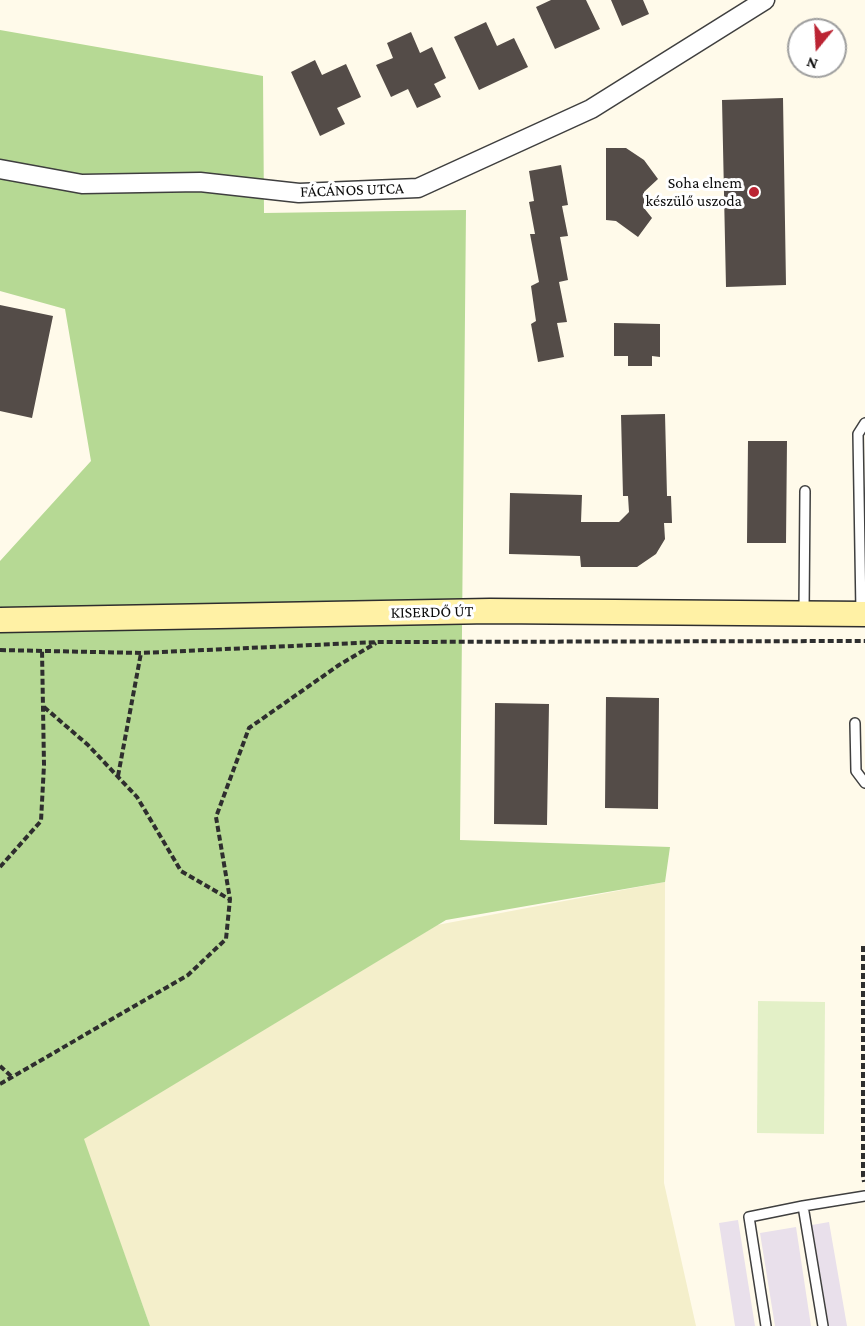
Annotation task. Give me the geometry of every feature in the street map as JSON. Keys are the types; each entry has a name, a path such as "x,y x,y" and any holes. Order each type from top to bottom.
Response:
{"street":[{"name":"FÁCÁNOS UTCA","path":"0,169 82,184 200,182 299,193 418,188 591,109 765,0"},
{"name":"KISERDŐ ÚT","path":"0,620 490,611 863,614"}],"lane":[{"path":"863,614 858,434 865,423"},
{"path":"804,615 805,491"},
{"path":"855,723 856,771 865,783"},
{"path":"766,1326 749,1217 865,1196"},
{"path":"803,1206 823,1326"}],"path":[{"path":"0,650 141,653 378,642 865,641"},
{"path":"0,1084 188,975 226,939 230,899 216,818 249,728 339,665 378,642"},
{"path":"0,867 41,821 44,765 42,650"},
{"path":"118,777 141,653"},
{"path":"44,707 88,745 137,797 181,871 230,899"},
{"path":"863,946 863,1176 865,1184"},
{"path":"0,1066 12,1077"}],"shaded area":[{"path":"665,882 664,1183 696,1326 150,1326 83,1139 437,925"},
{"path":"738,1220 755,1326 735,1326 719,1223"},
{"path":"829,1222 847,1326 829,1326 812,1225"},
{"path":"796,1227 811,1326 775,1326 760,1233"}],"green space":[{"path":"0,30 263,76 264,213 466,210 460,840 670,847 665,882 446,920 84,1139 150,1326 0,1326 0,561 91,461 65,309 0,291"},
{"path":"758,1001 825,1002 824,1134 757,1133"}],"building":[{"path":"551,0 586,0 600,29 555,49 536,7"},
{"path":"611,0 643,0 649,14 622,26"},
{"path":"486,22 497,46 514,38 528,67 479,90 454,37"},
{"path":"411,32 420,53 432,47 446,78 434,84 441,97 417,108 408,89 391,97 376,65 393,58 387,43"},
{"path":"315,60 322,75 346,64 361,97 337,108 345,124 320,136 291,72"},
{"name":"Soha elnem készülő uszoda","path":"783,98 786,285 726,287 722,100"},
{"path":"606,148 626,148 644,160 658,179 644,192 644,208 652,218 638,237 616,221 606,220"},
{"path":"561,165 568,205 562,206 568,236 560,237 568,280 559,282 567,322 557,323 564,357 538,362 531,324 536,321 531,286 539,282 530,234 535,234 529,202 534,201 529,171"},
{"path":"0,305 53,316 32,418 0,411"},
{"path":"614,323 660,324 660,357 652,356 652,366 628,366 628,356 614,356"},
{"path":"665,414 667,496 671,496 672,523 664,523 665,539 656,554 637,567 581,567 580,556 509,554 510,493 582,495 581,522 619,522 629,512 628,496 623,496 621,415"},
{"path":"748,441 787,441 786,543 747,543"},
{"path":"606,697 659,698 658,809 605,808"},
{"path":"495,703 549,704 547,825 494,824"}],"place":[{"name":"Soha elnem készülő uszoda","path":"754,192"}]}
